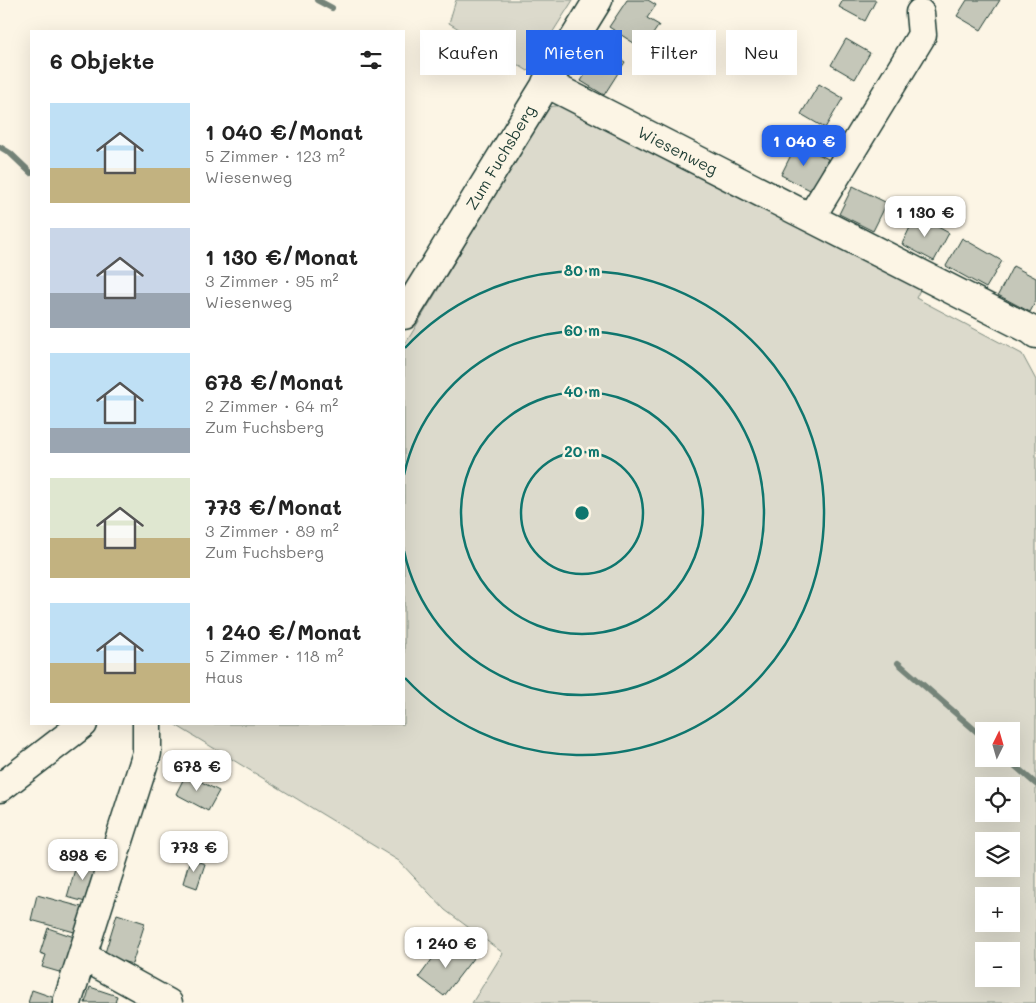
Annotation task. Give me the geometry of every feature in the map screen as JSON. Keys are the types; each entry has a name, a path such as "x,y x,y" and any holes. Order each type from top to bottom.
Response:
{"street":[{"name":"Zum Fuchsberg","path":"405,313 598,0"},
{"path":"811,217 922,35 920,13"},
{"name":"Wiesenweg","path":"546,83 811,217 1036,334"},
{"path":"0,788 82,725"},
{"path":"66,1003 83,956 147,753 147,725"},
{"path":"83,956 168,1003"}],"shaded area":[{"path":"456,0 573,0 554,30 526,30 526,70 516,64 516,30 461,30 449,23"},
{"path":"569,104 922,286 916,298 1022,354 1036,380 1036,1003 472,1003 503,953 445,910 399,861 176,725 405,725 405,344 548,107"}],"building":[{"path":"627,0 648,0 656,5 647,18 659,25 656,30 632,30 632,42 622,35 622,30 614,30 609,27"},
{"path":"843,0 876,0 865,21 839,7"},
{"path":"967,0 1000,0 981,30 957,16"},
{"path":"846,39 870,53 855,79 831,65"},
{"path":"585,75 617,75 604,95 581,81"},
{"path":"819,84 843,98 825,128 801,114"},
{"path":"797,143 828,159 812,191 781,175"},
{"path":"853,186 887,203 873,231 839,214"},
{"path":"916,215 949,233 934,261 902,244"},
{"path":"962,238 1002,261 986,288 946,266"},
{"path":"1013,266 1036,278 1036,301 1030,312 998,295"},
{"path":"186,774 219,791 208,811 176,794"},
{"path":"78,859 100,866 89,903 67,897"},
{"path":"190,859 205,864 197,888 183,883"},
{"path":"37,895 85,908 78,933 31,920"},
{"path":"117,914 145,923 132,964 104,956"},
{"path":"48,928 77,938 66,974 42,967 46,955 40,953"},
{"path":"457,944 474,957 444,996 419,977 439,950 448,957"},
{"path":"90,987 117,996 115,1003 85,1003"},
{"path":"32,990 58,999 57,1003 28,1003"}],"waterway":[{"path":"317,0 332,8"},
{"path":"0,147 10,153 30,172"},
{"path":"898,663 975,730"},
{"path":"1017,768 1036,784"}]}
